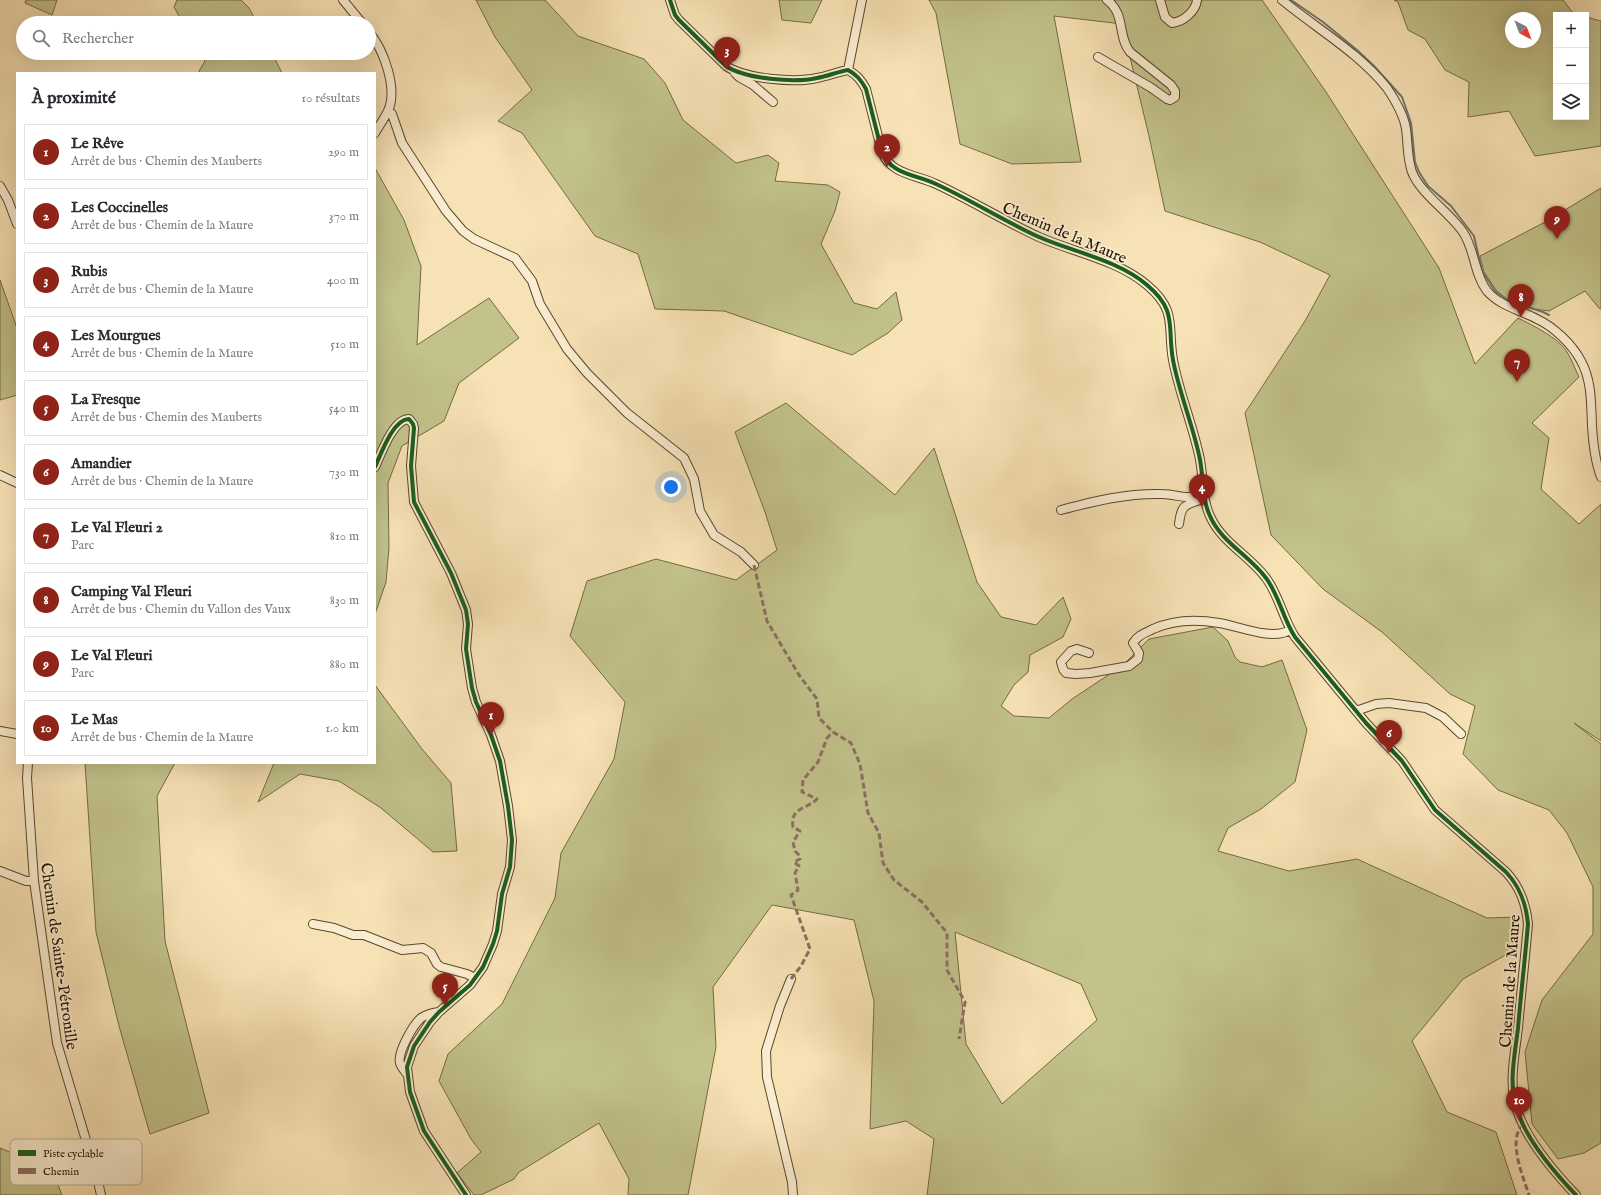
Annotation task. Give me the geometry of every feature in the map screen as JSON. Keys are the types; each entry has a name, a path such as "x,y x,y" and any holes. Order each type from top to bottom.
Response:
{"street":[{"path":"343,0 356,16"},
{"path":"670,0 675,15 679,20 726,66 746,74 780,80 806,80 848,70 862,0"},
{"path":"1098,56 1167,99 1173,99 1175,97 1175,91 1171,85 1130,52 1126,47 1119,15 1116,8 1107,0"},
{"path":"1160,0 1165,17 1172,23 1188,15 1196,6 1197,0"},
{"path":"1282,0 1342,45 1387,88 1396,102 1406,128 1410,160 1416,179 1454,220 1464,234 1473,254 1481,281 1486,289 1500,302 1547,325 1560,335 1581,360 1586,370 1590,388 1594,451 1601,477"},
{"path":"376,41 387,68 391,92 388,111 376,131"},
{"path":"734,70 739,77 753,85 773,102"},
{"name":"Chemin de la Maure","path":"848,70 862,80 866,89 884,159 889,165 895,169 935,184 1040,237 1133,274 1155,292 1165,305 1170,322 1173,360 1199,456 1204,496 1210,516 1216,528 1261,571 1268,580 1290,630 1356,711 1402,761 1435,810 1506,872 1513,880 1524,900 1528,924 1513,1074 1515,1103 1520,1118 1532,1140 1556,1172 1576,1195"},
{"path":"388,111 392,114 402,144 446,211 463,231 474,239 514,258 532,281 540,304 567,349 587,373 627,413 684,458 694,479 700,511 714,535 740,552 754,565"},
{"path":"0,186 8,200 16,221"},
{"path":"376,465 398,423 409,419 414,428 411,466 414,502 451,573 466,610 468,624 466,649 473,695 495,747 507,799 512,840 510,867 502,894 497,931 493,944 483,967 470,985 439,1012 430,1022 414,1046 407,1068 410,1092 424,1131 466,1195"},
{"path":"0,475 16,483"},
{"path":"1061,510 1107,498 1137,494 1164,494 1187,498 1204,496"},
{"path":"1179,524 1180,513 1183,507 1204,496"},
{"path":"1089,653 1077,649 1071,651 1061,662 1063,669 1066,673 1076,674 1129,666 1138,659 1139,653 1133,643 1136,637 1164,624 1179,621 1217,622 1271,634 1283,634 1290,630"},
{"path":"1356,711 1376,704 1389,703 1426,708 1443,717 1461,734"},
{"path":"0,731 16,734"},
{"name":"Chemin de Sainte-Pétronille","path":"28,764 27,778 34,881 57,1043 86,1139"},
{"path":"0,871 26,881 34,881"},
{"path":"313,924 334,928 353,935 364,935 402,950 422,948 431,953 437,964 441,967 467,974 475,978"},
{"path":"791,979 780,1006 766,1051 767,1077 792,1182 793,1195"},
{"name":"Chemin de Sainte-Pétronille","path":"99,1185 101,1195"}],"green space":[{"path":"26,0 57,0 52,15 25,3"},
{"path":"177,0 241,0 249,8 253,16 179,16 174,7"},
{"path":"476,0 545,0 578,36 644,59 665,83 683,120 736,163 768,155 779,163 775,181 828,185 840,192 835,211 821,244 854,303 877,309 896,292 902,320 888,333 852,355 724,311 655,309 638,254 595,236 522,133 498,121 532,90 495,37"},
{"path":"779,0 822,0 811,23 782,20"},
{"path":"929,0 1262,0 1326,92 1439,268 1475,364 1518,318 1552,337 1569,355 1579,377 1532,423 1549,438 1541,489 1579,524 1601,504 1601,741 1574,723 1601,744 1601,1143 1584,1153 1558,1159 1532,1124 1525,1052 1542,1000 1593,934 1593,887 1567,833 1549,810 1498,790 1463,754 1475,706 1450,694 1382,632 1323,589 1271,535 1245,413 1305,321 1330,275 1260,242 1165,211 1149,136 1122,24 1054,16 1081,162 1012,164 960,144 936,13"},
{"path":"1394,0 1563,0 1572,12 1553,12 1553,120 1589,120 1589,18 1601,21 1601,146 1535,156 1509,111 1468,117 1469,82 1445,70 1425,39 1408,30 1398,2"},
{"path":"276,60 282,72 199,72 205,61"},
{"path":"376,170 404,220 421,266 417,345 489,298 519,338 459,383 444,421 402,446 388,483 389,548 386,582 376,611"},
{"path":"1601,188 1601,309 1585,291 1549,311 1535,309 1507,300 1496,290 1484,272 1480,256 1547,221"},
{"path":"0,280 16,325 16,395 0,400"},
{"path":"786,403 895,495 934,448 977,582 1001,617 1036,625 1063,597 1071,619 1063,637 1030,655 1028,672 1014,685 1001,706 1014,716 1049,718 1072,699 1122,666 1149,639 1213,627 1228,641 1235,657 1240,662 1262,667 1282,660 1307,730 1295,782 1261,809 1228,828 1218,851 1289,871 1357,859 1487,918 1519,917 1511,952 1463,979 1412,1041 1447,1112 1496,1132 1517,1195 927,1195 934,1139 906,1121 870,1129 874,1001 854,920 772,905 713,987 716,1047 688,1195 628,1195 629,1179 599,1123 519,1172 514,1179 481,1195 474,1195 457,1173 481,1152 471,1139 439,1081 448,1054 502,1004 555,898 561,853 614,759 625,702 570,636 587,581 656,559 736,580 777,550 765,512 735,432","holes":["955,932 1081,984 1097,1020 1002,1104 966,1044"]},
{"path":"376,686 422,749 451,783 457,851 433,852 381,808 339,781 300,774 258,802 274,764 376,764"},
{"path":"85,764 174,764 157,796 165,941 209,1113 150,1134 119,1026 96,932"},
{"path":"0,1148 10,1152 10,1185 58,1185 62,1195 0,1195"}],"waterway":[{"path":"1291,0 1323,22 1357,50 1374,66 1402,97 1411,123 1415,162 1419,172 1428,186 1451,206 1474,236 1482,271 1495,291 1511,302 1549,315"}],"marked path":[{"path":"754,565 767,621 799,675 817,699 819,718 833,732 851,743 860,764 868,813 879,833 883,863 894,880 922,902 947,933 947,970 965,1002 959,1039"},
{"path":"791,979 801,966 810,949 791,895 798,890 795,873 799,866 794,862 800,859 800,856 795,851 793,842 800,831 793,827 793,821 796,812 813,803 817,799 802,792 803,780 818,762 827,738 833,732"},
{"path":"1523,1124 1518,1131 1516,1148 1520,1168 1529,1195"}],"cycle path":[{"path":"670,0 675,15 679,20 726,66 734,70 757,77 784,80 817,78 848,70 858,78 866,89 882,152 891,165 905,173 949,190 1039,237 1095,257 1123,269 1135,276 1157,294 1167,311 1173,360 1201,463 1207,509 1215,525 1221,534 1266,578 1295,637 1366,723 1402,761 1435,810 1506,872 1522,896 1528,924 1513,1069 1514,1100 1522,1122 1534,1144 1550,1166 1576,1195"},
{"path":"376,465 388,438 393,431 403,421 409,419 414,428 411,466 414,502 451,573 466,610 468,624 466,649 472,688 476,702 491,735 500,761 508,806 512,840 510,867 502,894 497,931 493,944 483,967 470,985 439,1012 430,1022 414,1046 407,1067 410,1092 424,1131 466,1195"}],"place":[{"name":"Rubis","path":"727,70"},
{"name":"Les Coccinelles","path":"887,167"},
{"name":"Le Val Fleuri","path":"1557,239"},
{"name":"Camping Val Fleuri","path":"1521,317"},
{"name":"Le Val Fleuri 2","path":"1517,382"},
{"name":"Les Mourgues","path":"1202,507"},
{"name":"Le Rêve","path":"491,735"},
{"name":"Amandier","path":"1389,753"},
{"name":"La Fresque","path":"445,1006"},
{"name":"Le Mas","path":"1519,1120"}]}
